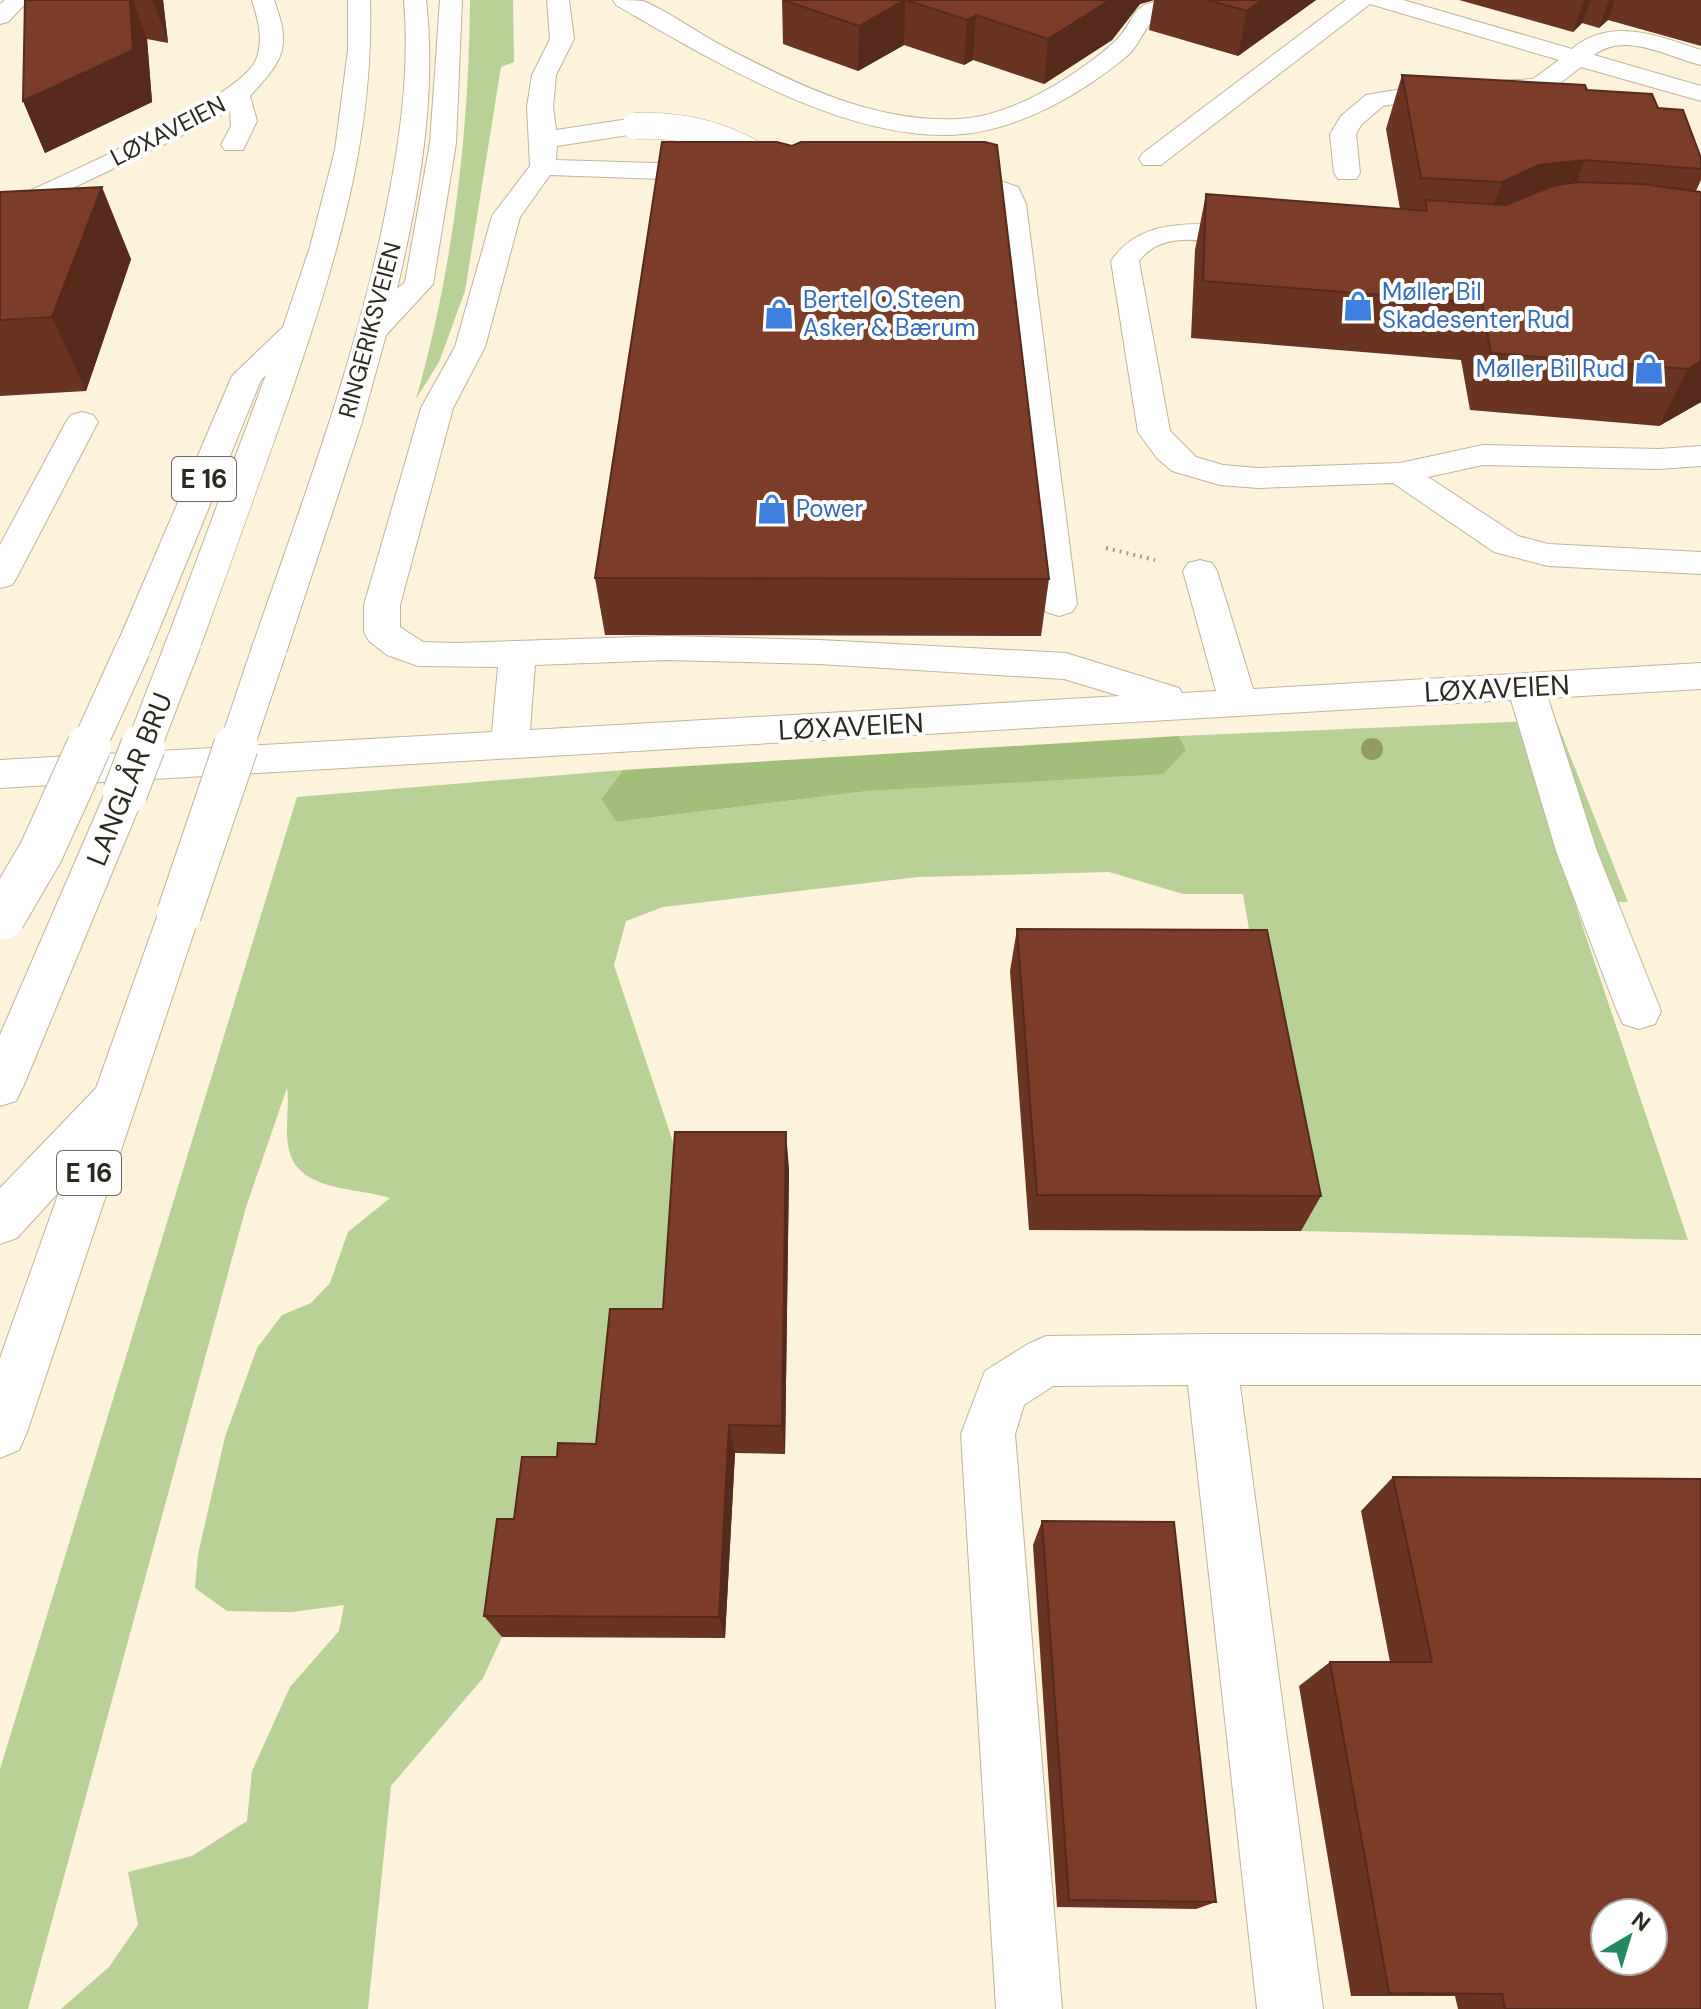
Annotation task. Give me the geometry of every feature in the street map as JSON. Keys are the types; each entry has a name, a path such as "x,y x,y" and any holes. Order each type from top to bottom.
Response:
{"main road":[{"path":"0,17 18,0"},
{"name":"LØXAVEIEN","path":"0,215 195,120 237,95 267,63 273,29 263,0"},
{"name":"E 16","path":"2,919 41,852 133,649 247,376 299,327 336,206 348,145 358,80 359,0"},
{"name":"RINGERIKSVEIEN","path":"114,1100 269,650 375,329 412,145 418,79 415,0"},
{"name":"E 16","path":"375,329 419,284 443,143 451,0"},
{"path":"558,0 562,39 544,75 540,107 543,154 506,216 470,347 437,408 382,605 382,632 400,646 418,654 517,655 667,648 819,652 1066,666 1195,706"},
{"path":"636,2 761,72 842,107 870,116 929,126 958,127 1004,116 1055,93 1123,47 1141,18 1169,0"},
{"path":"1152,159 1361,0"},
{"path":"1378,0 1701,94"},
{"path":"1347,173 1343,134 1350,121 1375,100 1426,92 1538,86 1552,80 1594,43 1622,38 1701,58"},
{"path":"234,145 246,126 245,113 237,95"},
{"path":"671,124 716,133 800,181 543,154 635,126 671,124"},
{"path":"919,180 992,186 1008,193 1012,204 1059,604"},
{"path":"0,183 30,201"},
{"path":"1285,238 1193,232 1145,240 1131,248 1125,261 1154,432 1168,451 1184,464 1220,475 1258,478 1400,473 1483,455 1659,459 1701,456"},
{"name":"LANGLÅR BRU","path":"0,1087 125,793 184,642 299,327"},
{"path":"0,577 82,422"},
{"path":"1400,473 1506,544 1548,555 1701,563"},
{"path":"1200,571 1238,703"},
{"path":"510,746 517,655"},
{"name":"LØXAVEIEN","path":"0,774 1701,676"},
{"path":"1526,686 1552,782 1617,962 1639,1011"},
{"path":"0,1222 114,1100"},
{"name":"E 16","path":"0,1432 114,1100"},
{"path":"1211,1359 1290,2009"},
{"path":"1029,2009 988,1434 1003,1389 1046,1361 1701,1360"}],"path":[{"path":"1051,534 1200,571"}],"green space":[{"path":"470,0 513,0 514,62 501,67 465,291 439,362 416,399 440,301 456,201 466,101"},
{"path":"1556,720 1628,902 1574,901 1688,1240 1301,1231 1243,894 1183,894 1109,872 918,877 663,907 626,921 614,965 682,1169 671,1335 607,1471 502,1637 483,1678 391,1786 368,2009 61,2009 109,1967 138,1925 128,1872 192,1856 247,1821 252,1771 290,1687 339,1631 344,1605 292,1612 227,1611 195,1588 198,1554 225,1437 257,1348 282,1315 311,1303 330,1283 348,1232 390,1198 330,1186 304,1174 289,1150 287,1088 246,1207 28,2009 0,2009 0,1769 297,797 623,770 601,799 616,822 868,791 983,783 1186,750 1179,736"},
{"path":"1179,736 1186,750 1163,774 868,791 616,822 601,799 623,770"}],"building":[{"path":"25,0 130,0 133,50 23,101"},
{"path":"783,0 905,0 859,26"},
{"path":"906,0 1110,0 1048,39 976,15 967,20"},
{"path":"1208,0 1262,0 1247,11"},
{"path":"1402,75 1585,85 1587,90 1652,94 1658,108 1683,110 1701,158 1701,169 1585,160 1539,165 1502,182 1421,178"},
{"path":"662,142 777,142 792,146 801,142 985,142 997,145 1049,579 595,578"},
{"path":"1577,182 1643,184 1701,192 1701,361 1688,369 1491,353 1482,303 1203,281 1206,194 1427,211 1425,200 1506,205 1552,186"},
{"path":"102,187 52,317 0,320 0,192"},
{"path":"1017,929 1267,930 1321,1196 1037,1195"},
{"path":"675,1132 786,1132 782,1426 729,1425 719,1617 484,1616 497,1519 514,1519 522,1457 557,1457 558,1443 596,1444 610,1309 663,1309"},
{"path":"1393,1477 1701,1479 1701,2009 1505,2009 1502,1994 1389,1993 1330,1662 1432,1662"},
{"path":"1042,1521 1174,1522 1216,1902 1069,1900"}],"place":[{"name":"Møller Bil Skadesenter Rud","path":"1358,306"},
{"name":"Bertel O.Steen Asker & Bærum","path":"779,314"},
{"name":"Møller Bil Rud","path":"1649,369"},
{"name":"Power","path":"772,509"}]}
